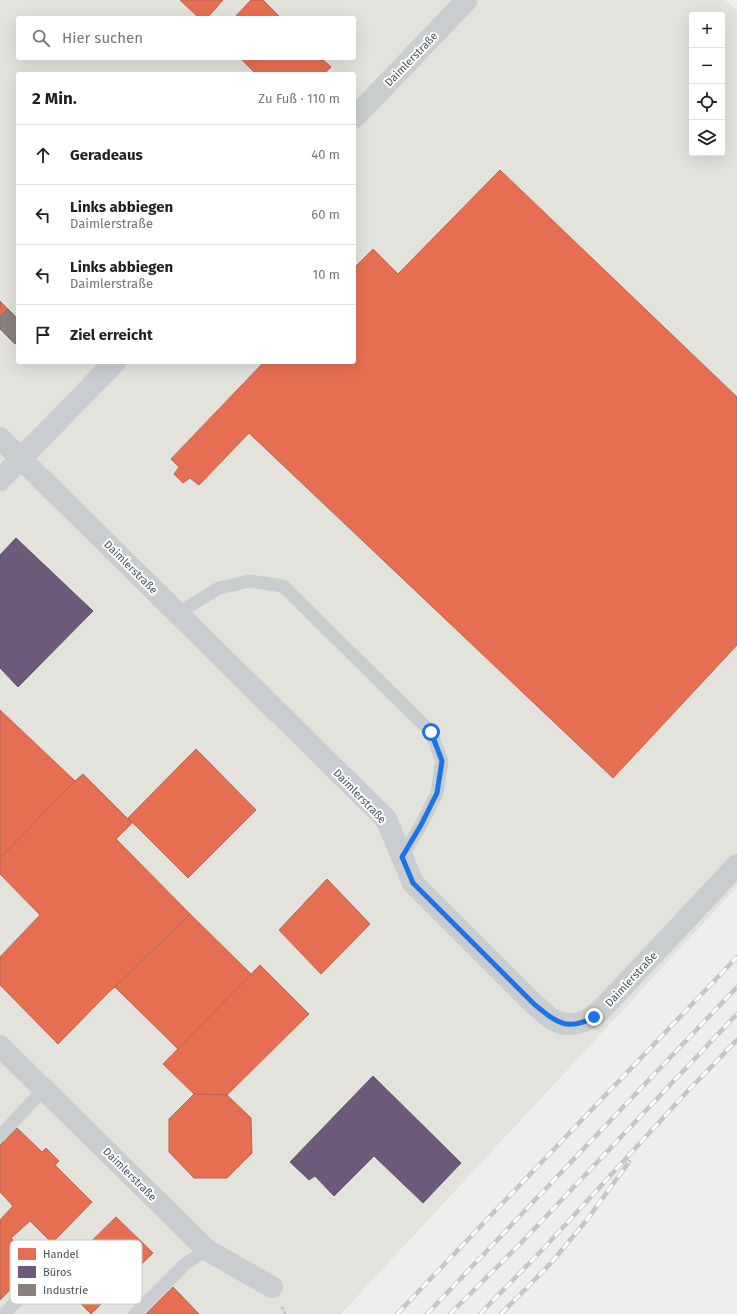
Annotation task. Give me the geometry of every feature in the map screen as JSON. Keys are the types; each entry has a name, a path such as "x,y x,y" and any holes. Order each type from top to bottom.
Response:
{"street":[{"name":"Daimlerstraße","path":"356,116 467,0"},
{"path":"0,480 112,364"},
{"name":"Daimlerstraße","path":"0,438 386,819 413,883 535,1005 552,1019 561,1024 585,1022 602,1010 737,865"},
{"name":"Daimlerstraße","path":"0,1046 207,1250 272,1287"}],"lane":[{"path":"178,613 219,588 250,581 283,586 431,732 442,761 437,793 421,825 402,857"},
{"path":"0,1136 44,1089"},
{"path":"135,1314 186,1263 207,1250"},
{"path":"4,1314 14,1304"}],"shaded area":[{"path":"0,0 725,0 737,11 737,887 341,1314 0,1314"}],"building: Handel":[{"path":"180,0 223,0 209,16 197,16"},
{"path":"251,0 263,0 279,16 236,16"},
{"path":"242,60 323,60 331,67 326,72 254,72"},
{"path":"500,170 737,397 737,645 613,778 249,433 199,485 190,478 183,483 174,474 179,467 171,459 262,364 356,364 356,266 373,249 398,274"},
{"path":"0,301 8,309 0,317"},
{"path":"0,710 75,781 0,858"},
{"path":"196,749 256,810 188,878 128,818"},
{"path":"83,774 132,823 116,839 190,914 110,991 58,1044 0,985 0,957 40,915 0,874 0,858"},
{"path":"327,879 370,924 321,974 279,930"},
{"path":"190,914 251,974 178,1049 115,987"},
{"path":"260,965 309,1014 227,1095 194,1094 163,1064"},
{"path":"194,1094 227,1095 251,1118 252,1153 227,1178 194,1178 169,1152 169,1119"},
{"path":"17,1128 42,1152 46,1148 59,1161 55,1165 92,1202 55,1240 49,1240 30,1221 11,1238 13,1240 10,1240 10,1290 0,1300 0,1220 13,1206 0,1192 0,1145"},
{"path":"116,1217 140,1240 93,1240"},
{"path":"142,1242 153,1253 142,1264"},
{"path":"173,1287 199,1314 146,1314"},
{"path":"81,1304 101,1304 91,1314"}],"building: Büros":[{"path":"16,538 93,611 18,687 0,668 0,555"},
{"path":"373,1076 461,1163 423,1203 374,1156 334,1196 315,1176 309,1180 290,1162"}],"building: Industrie":[{"path":"8,309 16,317 15,344 0,329 0,317"}],"railway":[{"path":"397,1314 737,957"},
{"path":"427,1314 737,987"},
{"path":"450,1314 521,1243 737,1014"},
{"path":"480,1314 545,1247 684,1095 737,1040"},
{"path":"501,1314 551,1263 586,1221 629,1162"}],"route":[{"path":"431,732 442,761 437,793 421,825 402,857 413,883 535,1005 552,1019 561,1024 571,1024 585,1022 594,1017"}]}
